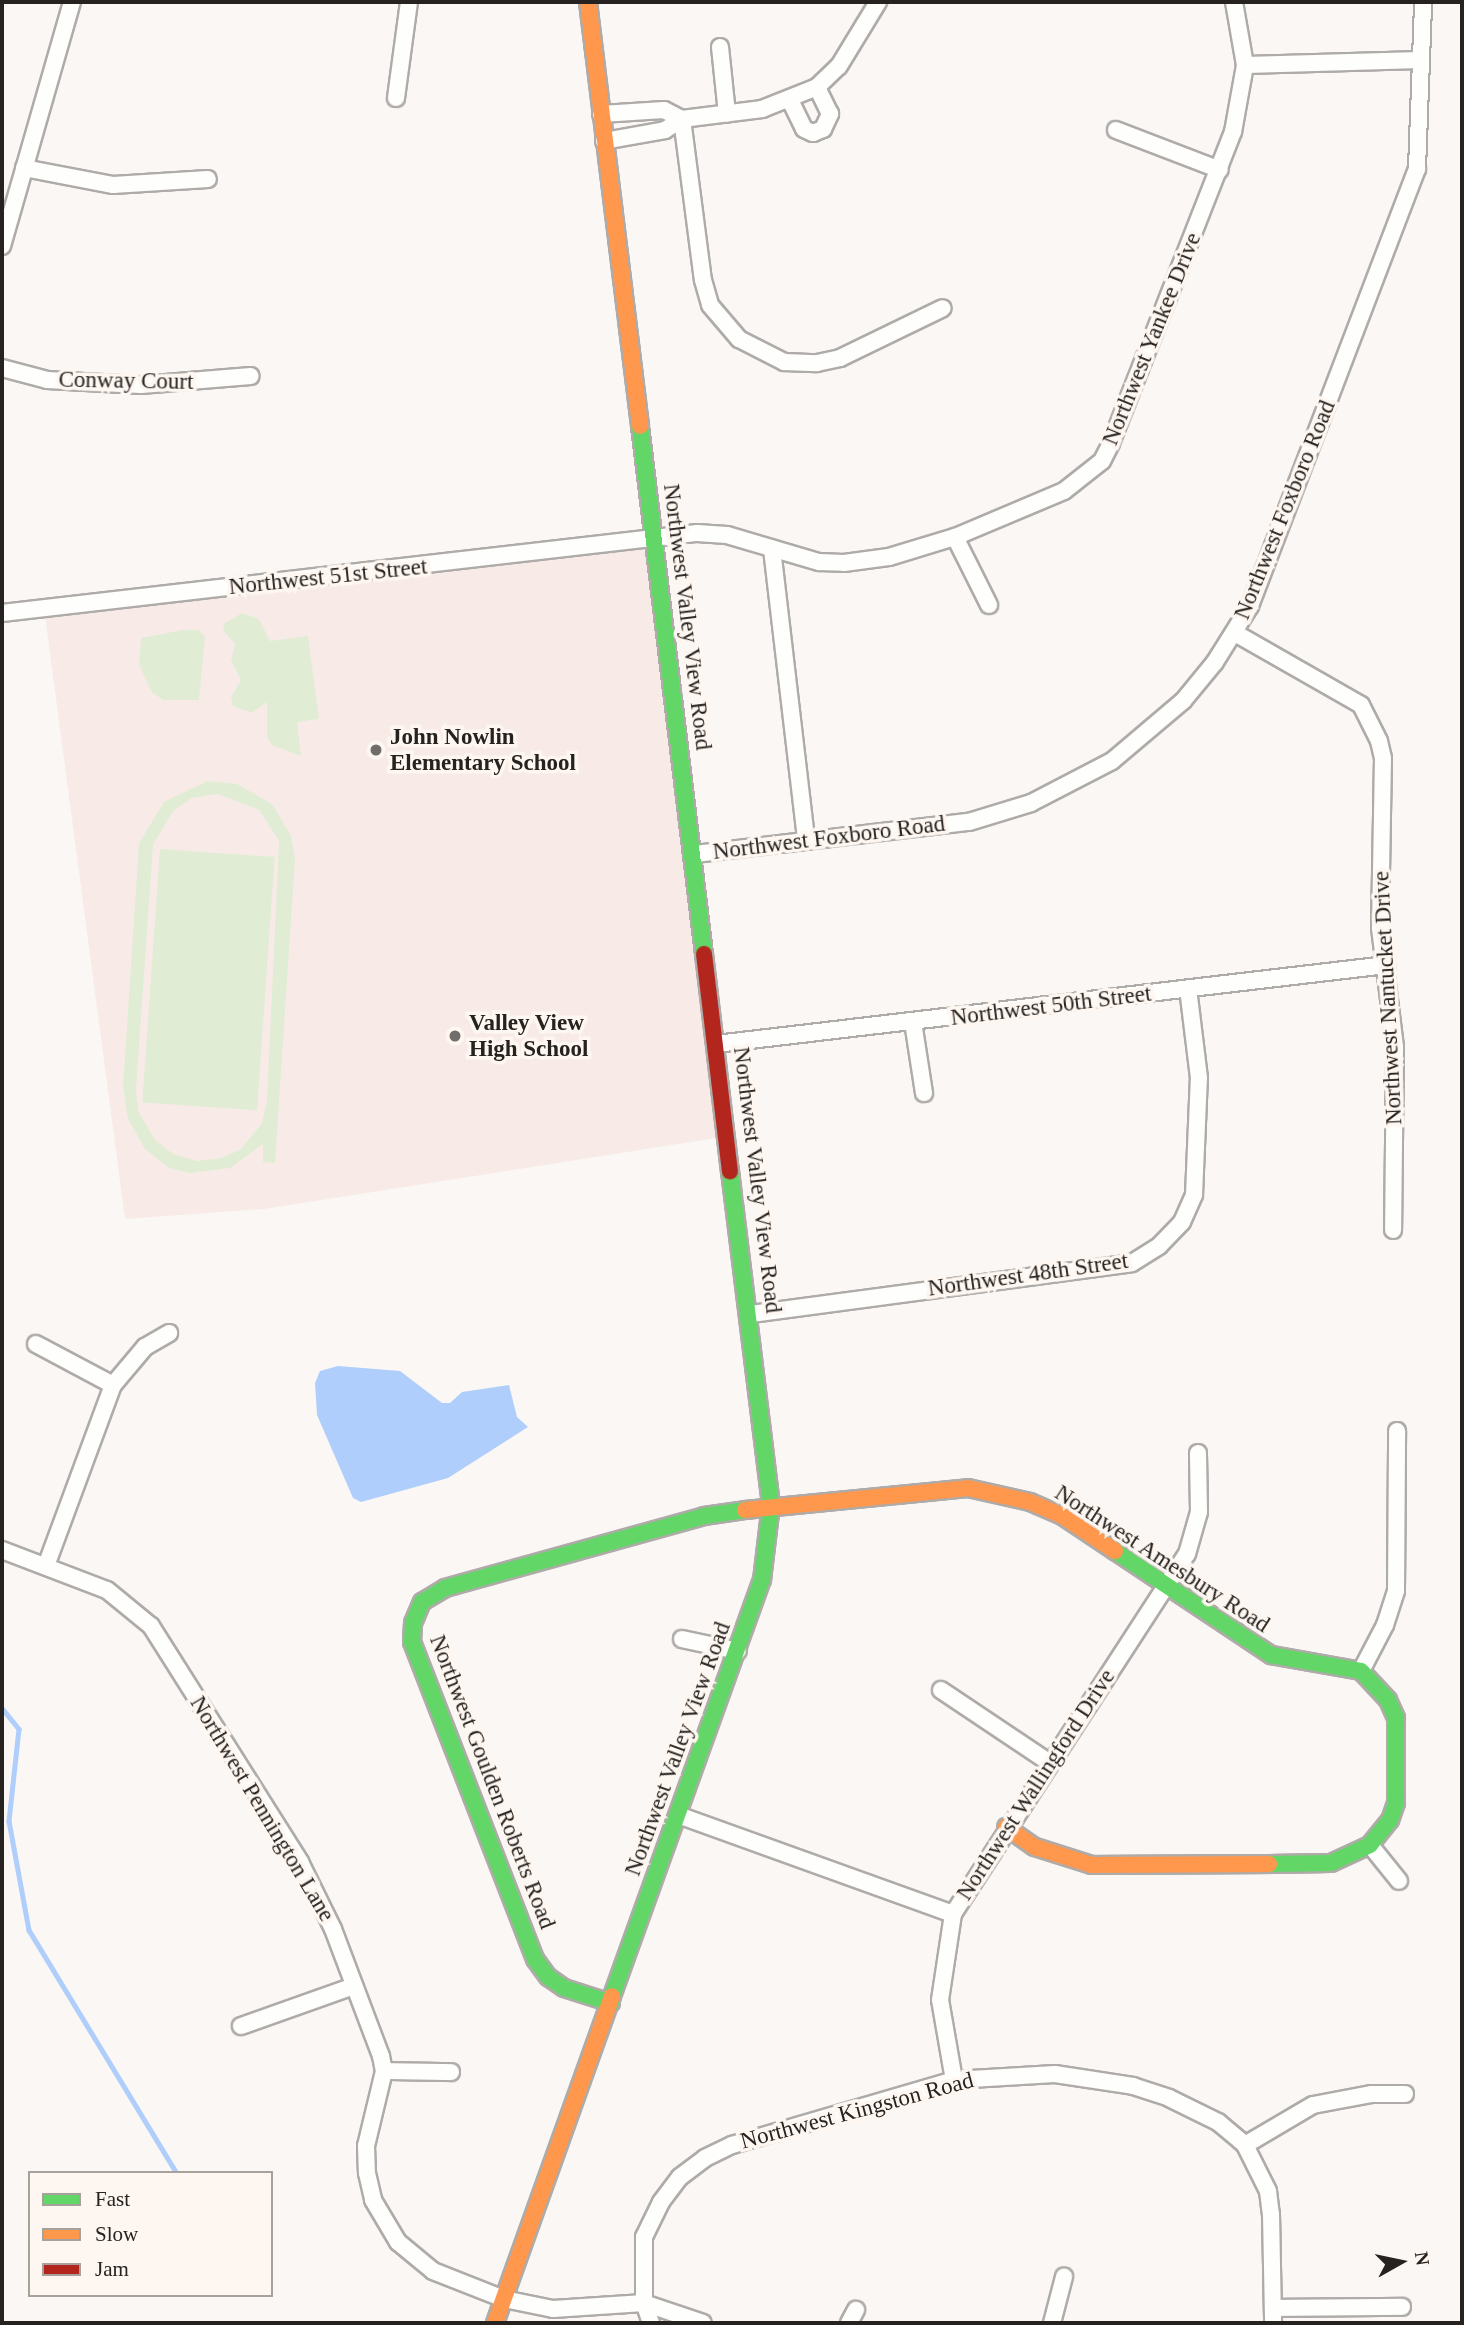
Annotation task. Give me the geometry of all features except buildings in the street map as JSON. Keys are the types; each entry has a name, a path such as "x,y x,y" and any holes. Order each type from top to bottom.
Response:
{"street":[{"path":"2,246 72,2"},
{"path":"396,98 409,2"},
{"name":"Northwest Valley View Road","path":"495,2323 762,1580 771,1505 751,1314 716,1044 695,854 653,538 588,2"},
{"path":"604,141 665,130 682,119 727,114 790,100 817,87 839,66 878,2"},
{"name":"Northwest Yankee Drive","path":"653,538 713,533 772,549 844,563 890,557 955,537 1064,491 1102,461 1220,170 1241,104 1245,65 1234,2"},
{"name":"Northwest Foxboro Road","path":"695,854 969,822 1059,792 1112,761 1167,719 1236,633 1417,170 1423,2"},
{"path":"720,47 727,114"},
{"path":"1245,65 1421,60"},
{"path":"790,100 804,129 813,133 823,129 830,114 817,87"},
{"path":"601,114 664,110 682,119"},
{"path":"682,119 703,280 710,305 739,340 784,362 817,363 840,358 943,309"},
{"path":"1116,130 1220,170"},
{"path":"24,168 113,185 208,179"},
{"name":"Conway Court","path":"2,368 47,380 141,385 251,376"},
{"path":"955,537 989,605"},
{"name":"Northwest 51st Street","path":"2,613 653,538"},
{"path":"772,549 806,839"},
{"name":"Northwest Nantucket Drive","path":"1236,633 1339,689 1361,705 1372,722 1383,758 1380,928 1395,1047 1393,1230"},
{"name":"Northwest 50th Street","path":"716,1044 1386,965"},
{"name":"Northwest 48th Street","path":"751,1314 1132,1263 1159,1246 1182,1222 1194,1195 1199,1078 1188,989"},
{"path":"913,1022 924,1093"},
{"path":"46,1566 113,1385 145,1348 169,1333"},
{"path":"36,1344 113,1385"},
{"path":"1006,1827 1035,1847 1092,1865 1331,1863 1370,1845 1390,1820 1396,1803 1398,1734 1388,1700 1361,1671 1385,1625 1396,1591 1397,1431"},
{"name":"Northwest Wallingford Drive","path":"954,2080 940,2000 953,1914 1006,1827 1167,1586 1195,1534 1198,1453"},
{"name":"Northwest Amesbury Road","path":"771,1505 936,1489 997,1492 1061,1516 1271,1655 1361,1671"},
{"name":"Northwest Goulden Roberts Road","path":"611,2003 564,1988 548,1977 535,1959 415,1652 413,1623 422,1602 467,1578 704,1516 771,1505"},
{"name":"Northwest Pennington Lane","path":"2,1550 107,1590 151,1626 300,1862 322,1902 384,2071"},
{"path":"682,1639 738,1651"},
{"path":"940,1690 1050,1763"},
{"path":"678,1815 953,1914"},
{"path":"1370,1845 1399,1881"},
{"path":"241,2026 354,1986"},
{"path":"451,2072 384,2071 366,2146 373,2200 384,2223 398,2242 433,2271 504,2300 553,2309 644,2303 703,2323"},
{"name":"Northwest Kingston Road","path":"644,2303 645,2237 661,2202 680,2178 705,2158 732,2145 954,2080 1055,2074 1133,2087 1218,2122 1245,2145 1268,2191 1274,2316"},
{"path":"1245,2145 1313,2105 1372,2094 1405,2094"},
{"path":"1052,2323 1064,2277"},
{"path":"644,2303 651,2323"},
{"path":"1274,2316 1402,2307"}],"shaded area":[{"path":"653,538 729,1136 264,1209 125,1219 44,608"}],"green space":[{"path":"242,613 259,619 270,641 308,636 319,719 297,722 301,756 272,745 267,737 267,702 252,713 233,706 231,697 241,680 231,661 235,644 223,630 225,623"},
{"path":"183,630 199,630 205,637 199,700 163,700 152,692 139,665 141,638"},
{"path":"207,781 237,784 272,804 291,836 295,859 275,1163 263,1162 263,1144 230,1168 190,1173 169,1168 145,1149 128,1119 123,1087 139,843 164,802","holes":["218,794 259,810 279,841 267,1101 262,1123 241,1149 222,1158 197,1161 173,1154 155,1140 138,1111 136,1089 153,845 173,811 192,798"]},
{"path":"160,849 275,857 257,1110 142,1102"}],"water":[{"path":"338,1366 400,1371 442,1403 450,1403 462,1392 509,1385 517,1417 528,1427 448,1478 361,1502 353,1498 317,1415 315,1383 320,1371"}],"waterway":[{"path":"2,1708 19,1729 9,1821 29,1930 176,2171"}],"traffic: fast":[{"path":"640,426 704,954"},
{"path":"612,1996 762,1580 771,1505 730,1171"},
{"path":"611,2003 564,1988 548,1977 535,1959 412,1642 413,1623 422,1602 445,1588 704,1516 745,1510"},
{"path":"1115,1551 1271,1655 1361,1671 1388,1700 1396,1718 1396,1803 1390,1820 1370,1845 1331,1863 1269,1864"}],"traffic: slow":[{"path":"588,2 640,426"},
{"path":"745,1510 968,1488 1030,1502 1061,1515 1115,1551"},
{"path":"1006,1827 1035,1847 1092,1865 1269,1864"},
{"path":"495,2323 612,1996"}],"traffic: jam":[{"path":"704,954 730,1171"}],"place":[{"name":"John Nowlin Elementary School","path":"376,750"},
{"name":"Valley View High School","path":"455,1036"}]}
